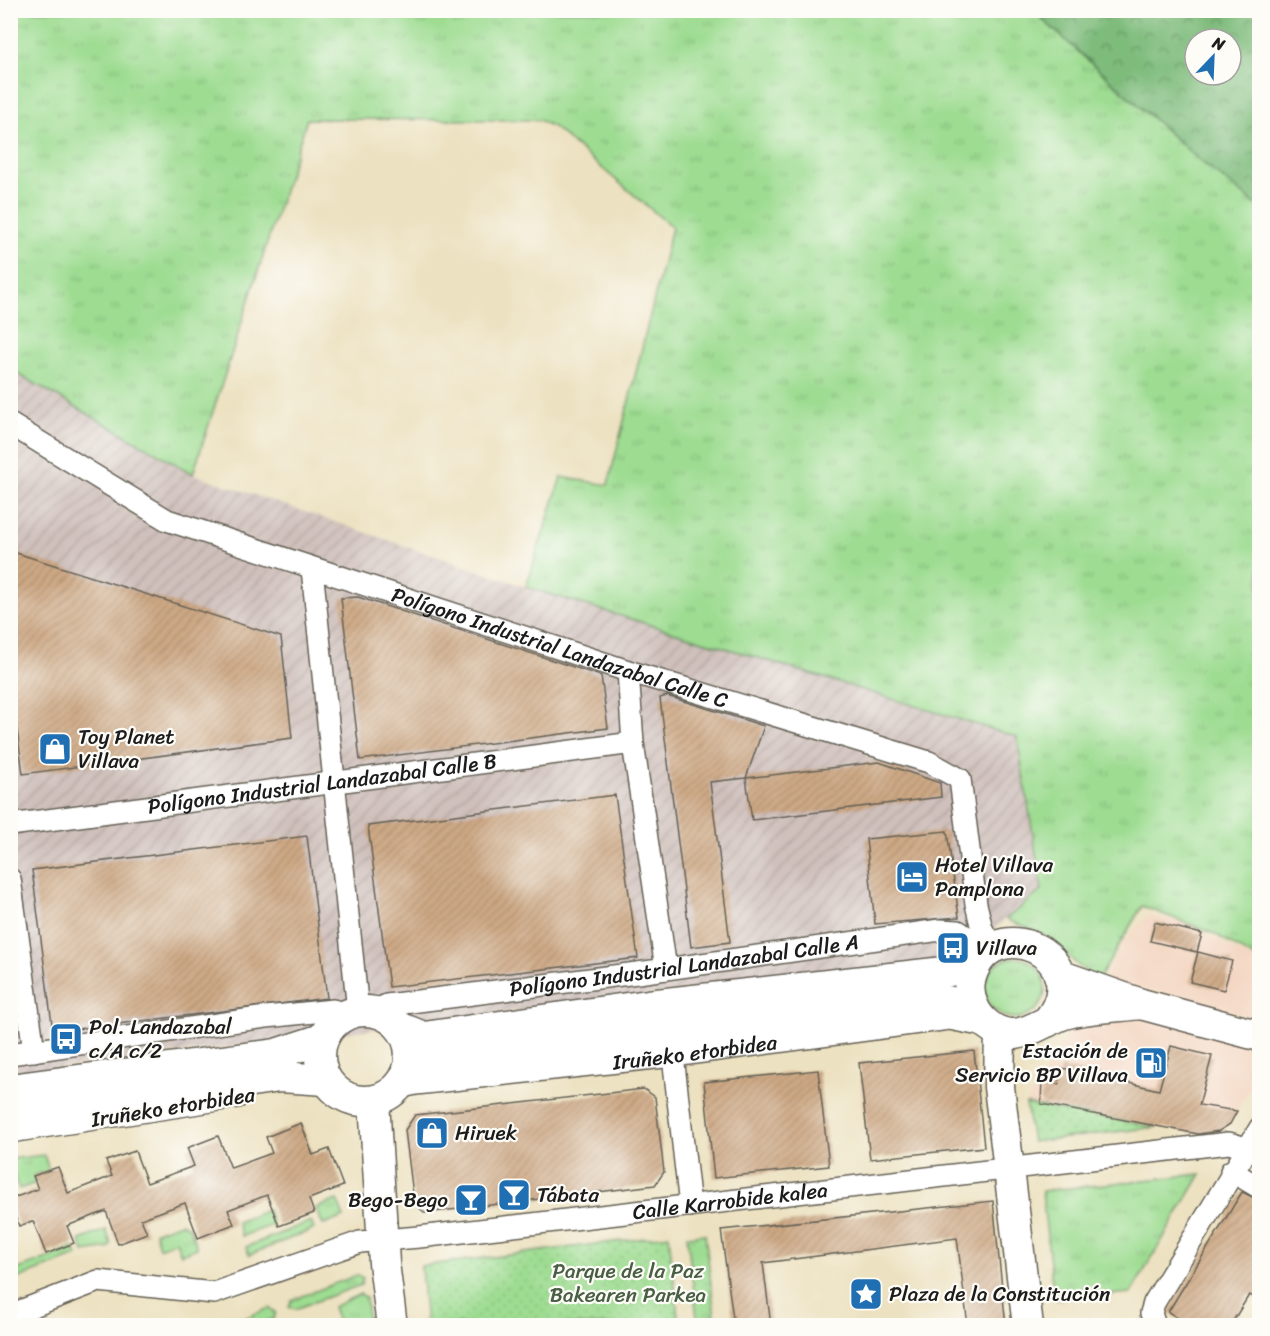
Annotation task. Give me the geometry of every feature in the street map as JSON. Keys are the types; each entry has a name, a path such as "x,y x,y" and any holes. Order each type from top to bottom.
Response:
{"main road":[{"path":"393,1086 350,1099 331,1086 320,1060 322,1039 337,1020 360,1012 393,1021 401,1028 424,1037 648,1005 944,972 1012,942 1028,944 1047,954 1059,975 1060,1001 1043,1025 1011,1055 999,1087"},
{"path":"985,955 970,994 989,1023 1028,1326"},
{"path":"1059,975 1142,1004 1260,1036"},
{"name":"Iruñeko etorbidea","path":"393,1086 458,1058 855,1008 947,1001 989,1023"},
{"path":"989,1023 1014,1034 1043,1025 1065,1014 1142,1004"},
{"path":"392,1326 384,1239 393,1086 409,1047 401,1028"},
{"name":"Iruñeko etorbidea","path":"10,1089 276,1054 322,1039"},
{"name":"Iruñeko etorbidea","path":"10,1114 280,1077 331,1086"}],"street":[{"name":"Polígono Industrial Landazabal Calle C","path":"10,424 167,520 628,671 929,762 960,779 985,955"},
{"path":"312,569 333,782 360,1012"},
{"path":"628,671 633,743 666,969"},
{"name":"Polígono Industrial Landazabal Calle B","path":"10,825 633,743"},
{"path":"10,879 34,1051"},
{"name":"Polígono Industrial Landazabal Calle A","path":"10,1054 266,1017 333,1010 360,1012 387,1005 666,969 940,930 958,932 985,955"},
{"name":"Iruñeko etorbidea","path":"393,1086 673,1056 949,1019 989,1023"},
{"path":"673,1056 690,1206"},
{"name":"Iruñeko etorbidea","path":"10,1132 284,1090 331,1086"},
{"path":"1154,1325 1151,1313 1154,1303 1231,1171 1260,1128"},
{"name":"Calle Karrobide kalea","path":"10,1316 98,1281 214,1293 360,1242 420,1237 1229,1143 1246,1148"},
{"path":"1231,1171 1260,1188"}],"shaded area":[{"path":"10,370 193,474 526,587 1017,737 1042,890 947,966 657,994 11,1074"},
{"path":"1148,915 1188,924 1259,963 1259,1019 1153,992 1102,983 1124,941"},
{"name":"Estación de Servicio BP Villava","path":"1138,1016 1251,1042 1252,1084 1230,1124 1212,1136 1026,1104 1072,1027"}],"green space":[{"path":"11,11 1033,11 1199,160 1259,207 1259,961 1215,934 1142,906 1098,981 1045,936 1006,919 1042,890 1017,737 526,587 561,477 608,485 672,227 553,127 539,120 307,119 193,474 11,370"},
{"path":"1033,11 1259,11 1259,207 1199,160"},
{"path":"1015,958 1036,967 1045,988 1036,1009 1015,1018 994,1009 985,988 994,967"},
{"path":"1026,1104 1157,1127 1032,1142"},
{"path":"44,1155 49,1170 33,1176 36,1183 19,1189 11,1169 10,1159"},
{"path":"1201,1174 1131,1293 1054,1299 1042,1191"},
{"path":"337,1200 344,1217 323,1225 316,1208"},
{"path":"268,1210 273,1225 242,1236 237,1222"},
{"path":"311,1221 314,1229 249,1255 246,1247"},
{"path":"181,1223 190,1228 197,1248 181,1254 176,1241 159,1248 155,1232"},
{"path":"106,1230 111,1244 109,1248 84,1252 80,1240"},
{"path":"705,1234 716,1325 698,1325 687,1236"},
{"name":"Parque de la Paz Bakearen Parkea","path":"669,1235 679,1325 426,1325 421,1266"},
{"path":"74,1248 77,1256 11,1281 11,1272"},
{"path":"357,1275 363,1278 361,1285 295,1309 289,1307 292,1300"},
{"path":"360,1294 366,1297 368,1325 339,1325 333,1307"},
{"path":"269,1308 276,1312 274,1319 257,1325 228,1325"},
{"path":"207,1321 228,1325 204,1325"}],"building":[{"path":"10,551 281,637 292,738 23,774 10,677"},
{"path":"358,597 601,676 608,728 360,760 341,598"},
{"path":"667,696 764,726 746,778 710,782 730,942 691,947 660,698"},
{"path":"879,762 940,783 941,797 752,820 746,778"},
{"path":"615,795 638,958 389,987 368,826"},
{"path":"947,831 959,917 875,924 866,839"},
{"path":"307,836 327,998 53,1032 32,870"},
{"path":"1155,922 1202,934 1197,952 1150,941"},
{"path":"1198,952 1232,961 1224,990 1190,982"},
{"path":"1171,1046 1212,1056 1199,1105 1237,1111 1230,1124 1219,1131 1198,1134 1041,1104 1042,1078 1059,1085 1061,1068 1117,1077 1116,1080 1159,1090"},
{"path":"974,1051 984,1147 870,1159 859,1063"},
{"path":"818,1070 829,1166 714,1178 704,1082"},
{"path":"644,1089 655,1097 664,1172 655,1185 425,1213 414,1203 405,1130 415,1115"},
{"path":"301,1123 313,1155 329,1149 343,1186 309,1199 314,1213 279,1226 267,1195 228,1210 234,1224 198,1238 185,1203 141,1219 147,1233 118,1244 106,1211 67,1226 74,1243 46,1254 33,1221 19,1226 10,1203 10,1199 38,1189 33,1176 58,1167 68,1193 112,1176 106,1161 135,1151 147,1183 194,1166 187,1148 218,1136 231,1168 272,1153 266,1137"},
{"path":"1242,1192 1260,1201 1260,1299 1249,1295 1230,1326 1191,1326 1168,1312"},
{"path":"993,1201 1006,1326 968,1326 957,1238 763,1263 771,1326 734,1326 721,1230"}],"place":[{"name":"Toy Planet Villava","path":"55,749"},
{"name":"Hotel Villava Pamplona","path":"912,877"},
{"name":"Villava","path":"953,948"},
{"name":"Pol. Landazabal c/A c/2","path":"66,1039"},
{"name":"Estación de Servicio BP Villava","path":"1151,1063"},
{"name":"Hiruek","path":"432,1133"},
{"name":"Tábata","path":"514,1195"},
{"name":"Bego-Bego","path":"471,1200"},
{"name":"Plaza de la Constitución","path":"866,1294"}]}
